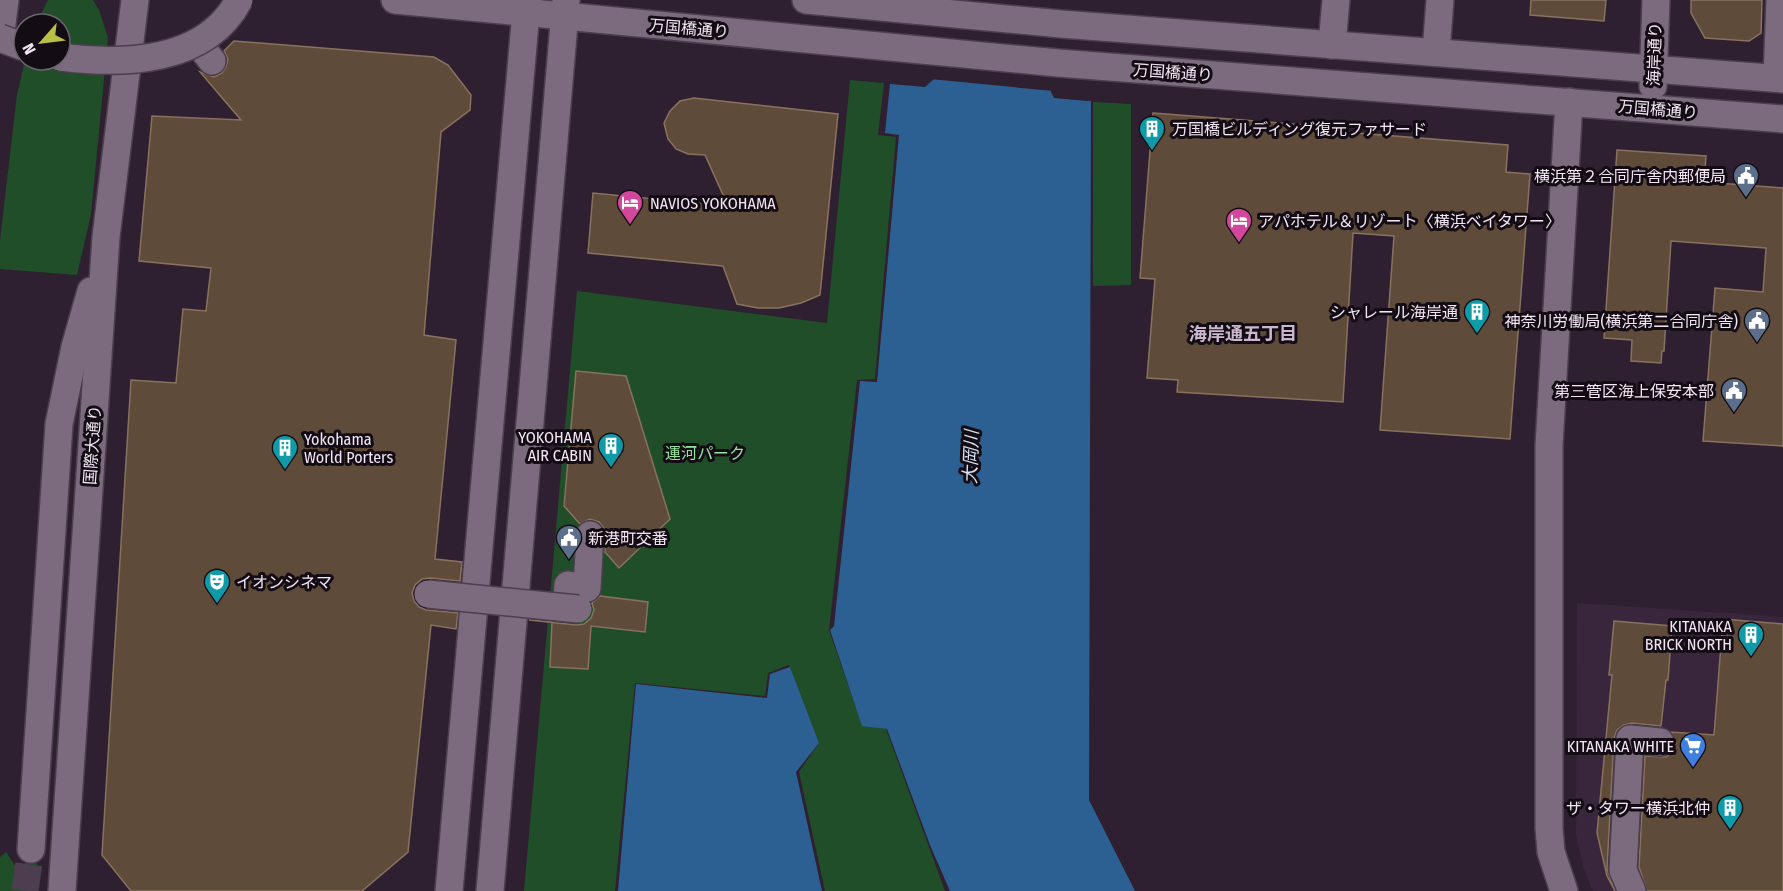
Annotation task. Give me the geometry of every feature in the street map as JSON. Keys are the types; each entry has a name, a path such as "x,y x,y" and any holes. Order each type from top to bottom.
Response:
{"street":[{"path":"0,38 5,0"},
{"name":"国際大通り","path":"62,891 106,237 135,0"},
{"path":"72,58 124,60 173,52 205,52 218,29 231,16 239,0"},
{"path":"394,0 526,6 449,891"},
{"path":"806,0 1061,24 1780,78 1780,0"},
{"path":"1332,45 1336,0"},
{"path":"1436,52 1440,0"},
{"name":"海岸通り","path":"1652,108 1656,0"},
{"name":"万国橋通り","path":"526,6 565,8 929,51 1058,63 1783,119"},
{"path":"490,891 565,8"},
{"path":"1564,891 1551,852 1549,828 1549,446 1569,102"},
{"path":"31,849 59,424 75,347 106,237"},
{"path":"428,594 572,609 568,585 586,588 590,535"},
{"path":"1632,891 1623,870 1630,739 1660,742"}],"shaded area":[{"path":"1577,603 1783,617 1783,891 1593,891 1584,869 1576,835"}],"green space":[{"path":"48,0 93,0 99,10 108,38 91,214 77,275 0,269 0,240 17,95 22,72 72,72 72,12 42,12"},
{"name":"運河パーク","path":"850,80 884,83 878,135 896,137 875,379 857,380 829,630 862,725 886,729 945,891 825,891 799,772 819,743 789,665 768,673 765,696 635,683 615,891 524,891 577,291 827,323"},
{"path":"1093,102 1131,104 1131,285 1093,286"},
{"path":"6,852 18,870 34,855 38,866 28,891 0,891 0,857"}],"water":[{"name":"大岡川","path":"1061,0 1051,92 1054,98 1091,101 1089,800 1135,891 950,891 930,845 887,729 862,726 830,630 834,626 860,381 877,382 899,135 885,133 890,84 925,87 935,78"},
{"path":"790,667 819,743 796,772 822,891 618,891 636,684 767,698 770,674"}],"pier":[{"path":"938,0 1064,0 1054,91 1056,95 1088,98 1088,101 1057,98 1053,91 930,79"}],"building":[{"path":"1531,0 1606,0 1604,21 1530,15"},
{"path":"1691,0 1762,0 1761,33 1749,41 1705,38 1691,13"},
{"name":"Yokohama World Porters","path":"234,41 434,57 448,65 471,95 470,110 441,132 424,335 456,340 435,559 462,562 460,581 422,579 415,585 412,593 419,607 426,610 458,613 456,629 431,625 408,852 362,891 131,891 102,855 131,380 176,383 183,309 206,311 211,268 139,261 152,116 241,120 200,72 214,77 222,73 228,59 224,51"},
{"path":"694,98 838,114 820,295 801,303 779,308 758,308 737,304 723,266 588,253 593,193 728,206 705,155 688,154 676,149 668,139 664,123 670,111 680,101"},
{"path":"1153,113 1345,128 1344,132 1508,145 1506,172 1530,174 1510,439 1380,430 1394,236 1353,233 1343,402 1177,392 1178,380 1147,378 1155,279 1140,278"},
{"path":"1617,150 1706,156 1704,182 1783,188 1783,446 1703,441 1715,288 1763,292 1766,248 1671,241 1664,351 1662,351 1661,363 1631,361 1632,340 1604,338"},
{"name":"YOKOHAMA AIR CABIN","path":"576,371 626,376 670,519 619,568 605,552 606,535 599,522 590,519 580,524 564,506"},
{"path":"600,596 648,602 645,632 591,626 588,669 550,667 552,622 584,624 591,618 594,610 592,603"},
{"name":"KITANAKA WHITE","path":"1723,619 1783,624 1783,891 1647,891 1639,867 1645,756 1666,757 1672,752 1676,743 1671,732 1714,735"},
{"path":"1614,621 1672,626 1668,680 1666,680 1661,726 1632,723 1624,725 1617,730 1614,738 1607,869 1615,891 1607,876 1597,833 1612,675 1609,675"}],"tunnel":[{"path":"25,891 31,849"}],"place":[{"name":"万国橋ビルディング復元ファサード","path":"1152,152"},
{"name":"横浜第２合同庁舎内郵便局","path":"1746,199"},
{"name":"NAVIOS YOKOHAMA","path":"630,226"},
{"name":"アパホテル＆リゾート〈横浜ベイタワー〉","path":"1239,244"},
{"name":"シャレール海岸通","path":"1477,335"},
{"name":"神奈川労働局(横浜第二合同庁舎)","path":"1757,344"},
{"name":"第三管区海上保安本部","path":"1734,414"},
{"name":"YOKOHAMA AIR CABIN","path":"611,469"},
{"name":"Yokohama World Porters","path":"285,471"},
{"name":"新港町交番","path":"569,561"},
{"name":"イオンシネマ","path":"217,605"},
{"name":"KITANAKA BRICK NORTH","path":"1751,658"},
{"name":"KITANAKA WHITE","path":"1693,769"},
{"name":"ザ・タワー横浜北仲","path":"1730,831"}],"district":[{"name":"海岸通五丁目","path":"1243,334"}]}
